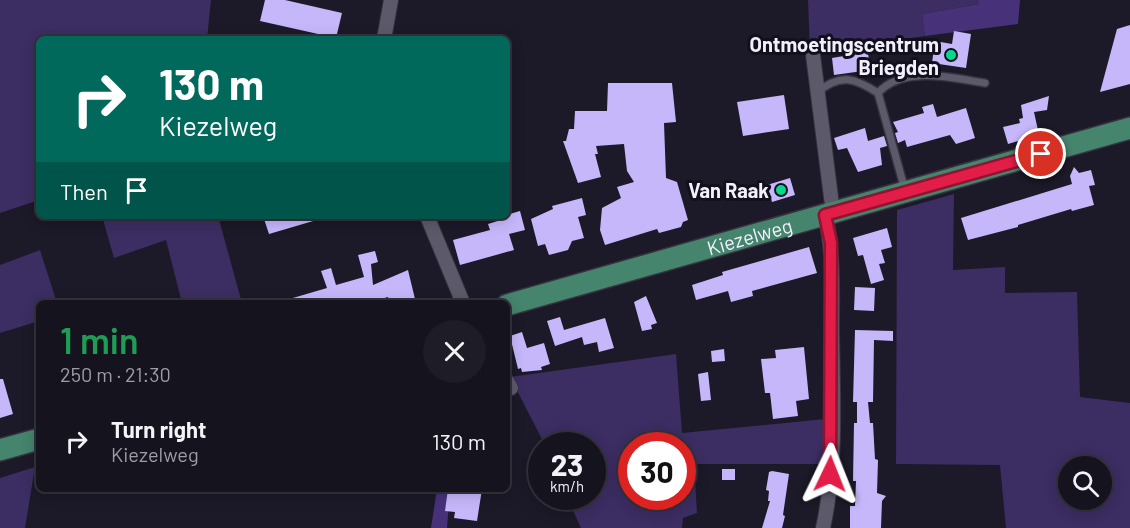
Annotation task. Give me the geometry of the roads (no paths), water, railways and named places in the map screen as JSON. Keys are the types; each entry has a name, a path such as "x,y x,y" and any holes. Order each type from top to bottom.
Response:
{"main road":[{"name":"Kiezelweg","path":"510,304 1130,128"},
{"path":"0,450 36,439"}],"street":[{"path":"385,36 391,0"},
{"path":"813,55 831,243 831,464 823,528"},
{"path":"428,219 462,300"}],"lane":[{"path":"878,93 886,85 926,74 985,83"},
{"path":"818,92 830,81 848,79 866,84 878,93 906,192"}],"place":[{"name":"Ontmoetingscentrum Briegden","path":"951,55"},
{"name":"Van Raak","path":"781,190"}]}
